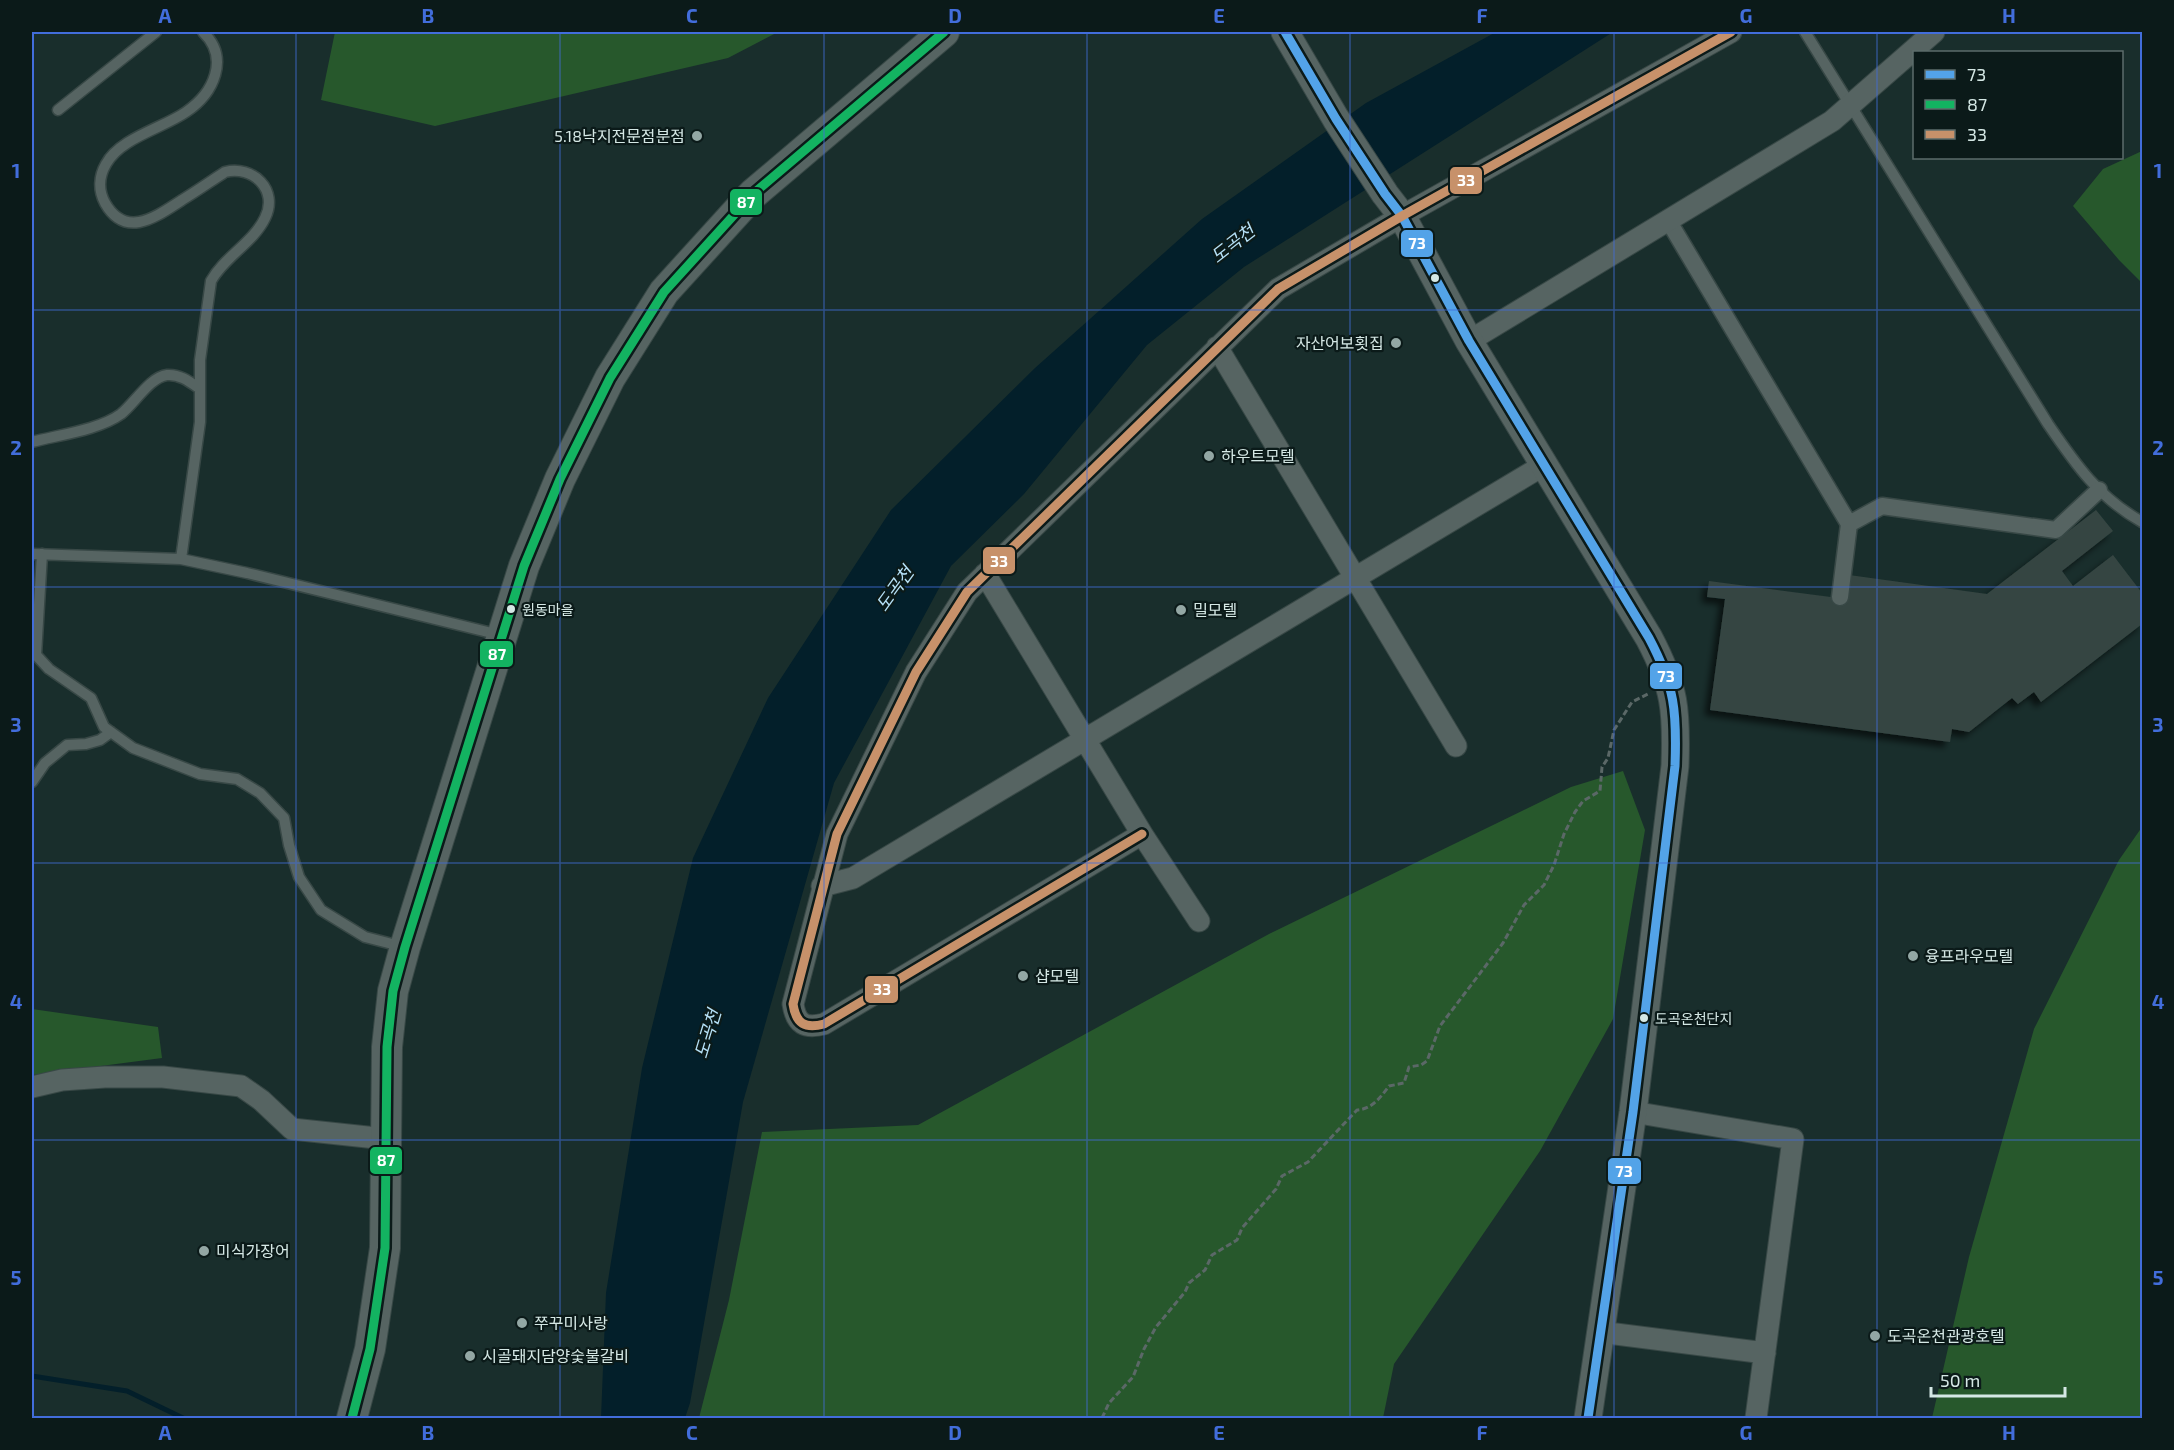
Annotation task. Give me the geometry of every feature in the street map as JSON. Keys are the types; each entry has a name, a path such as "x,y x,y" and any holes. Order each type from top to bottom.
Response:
{"main road":[{"path":"353,1415 370,1348 385,1248 388,1023 393,991 524,567 560,479 610,378 664,291 753,194 944,32"}],"street":[{"path":"1285,32 1336,119 1402,216 1469,340 1649,638 1670,682 1676,713 1676,766 1633,1112 1588,1419"},
{"path":"1142,834 824,1024 812,1027 802,1023 795,1015 793,1004 837,834 916,672 967,592 1278,289 1402,216 1731,32"},
{"path":"1469,340 1833,121 1934,32"},
{"path":"1668,220 1849,524 1840,597"},
{"path":"1217,347 1456,746"},
{"path":"822,886 853,878 1544,465"},
{"path":"1849,524 1882,506 2056,530 2099,490"},
{"path":"985,574 1142,834 1199,921"},
{"path":"32,1086 62,1080 105,1077 163,1077 241,1086 261,1100 292,1129 386,1139"},
{"path":"1633,1112 1793,1139 1756,1419"},
{"path":"1600,1332 1765,1353"}],"lane":[{"path":"58,110 156,32"},
{"path":"181,559 200,422 200,360 211,281 216,272 259,229 269,206 265,186 260,180 244,171 225,172 156,217 143,222 131,223 121,220 110,211 100,192 99,185 101,175 111,156 126,144 186,112 210,85 218,66 217,56 215,47 203,32"},
{"path":"1804,32 2048,424 2078,468 2119,509 2142,522"},
{"path":"32,442 110,420 121,414 157,378 166,375 179,376 200,389"},
{"path":"405,947 365,937 321,910 299,877 289,845 284,818 260,793 237,779 200,774 133,748 104,727 91,698 49,669 36,655 37,554 181,559 503,636"},
{"path":"32,782 45,763 67,745 100,740 111,732"}],"path":[{"path":"1102,1419 1109,1403 1133,1377 1156,1327 1185,1292 1189,1283 1206,1270 1212,1255 1237,1240 1242,1228 1276,1189 1282,1176 1308,1162 1357,1110 1365,1110 1380,1098 1389,1086 1404,1083 1408,1067 1421,1065 1427,1061 1440,1026 1503,943 1524,904 1544,885 1575,812 1583,801 1600,791 1602,768 1608,758 1614,730 1632,702 1670,682"}],"green space":[{"path":"335,32 778,32 728,58 435,126 321,100"},
{"path":"2142,151 2142,283 2073,206 2103,169"},
{"path":"1623,771 1645,830 1613,1019 1540,1151 1394,1364 1383,1418 699,1418 729,1300 762,1132 918,1125 1269,934 1571,787"},
{"path":"2142,827 2142,1418 1932,1418 1969,1257 2034,1029 2119,860"},
{"path":"32,1009 158,1027 162,1058 32,1075"}],"water":[{"name":"도곡천","path":"1496,32 1613,32 1244,267 1147,345 1024,494 951,566 834,783 743,1102 690,1403 685,1418 601,1418 606,1293 642,1068 693,858 768,698 891,510 1035,368 1202,219 1366,103"}],"building":[{"path":"2096,510 2113,531 2062,571 2073,586 2113,555 2142,593 2142,624 2041,702 2034,692 2018,704 2012,698 1969,732 1952,729 1950,742 1710,710 1725,599 1707,597 1709,581 1846,599 1849,575 1987,594"}],"waterway":[{"path":"32,1376 127,1391 183,1418"}],"transit line":[{"name":"87","path":"352,1418 370,1349 385,1248 387,1047 393,991 524,566 560,479 610,378 664,292 753,194 944,32"},
{"name":"73","path":"1285,32 1336,119 1402,216 1469,341 1649,638 1669,686 1675,714 1675,766 1633,1112 1588,1418"},
{"name":"33","path":"1142,834 824,1024 807,1025 796,1016 793,1004 837,834 916,672 967,592 1278,289 1402,216 1731,32"}],"place":[{"name":"5.18낙지전문점분점","path":"697,136"},
{"name":"자산어보횟집","path":"1396,343"},
{"name":"하우트모텔","path":"1209,456"},
{"name":"원동마을","path":"511,609"},
{"name":"밀모텔","path":"1181,610"},
{"name":"융프라우모텔","path":"1913,956"},
{"name":"샵모텔","path":"1023,976"},
{"name":"도곡온천단지","path":"1644,1018"},
{"name":"미식가장어","path":"204,1251"},
{"name":"쭈꾸미사랑","path":"522,1323"},
{"name":"도곡온천관광호텔","path":"1875,1336"},
{"name":"시골돼지담양숯불갈비","path":"470,1356"}]}
